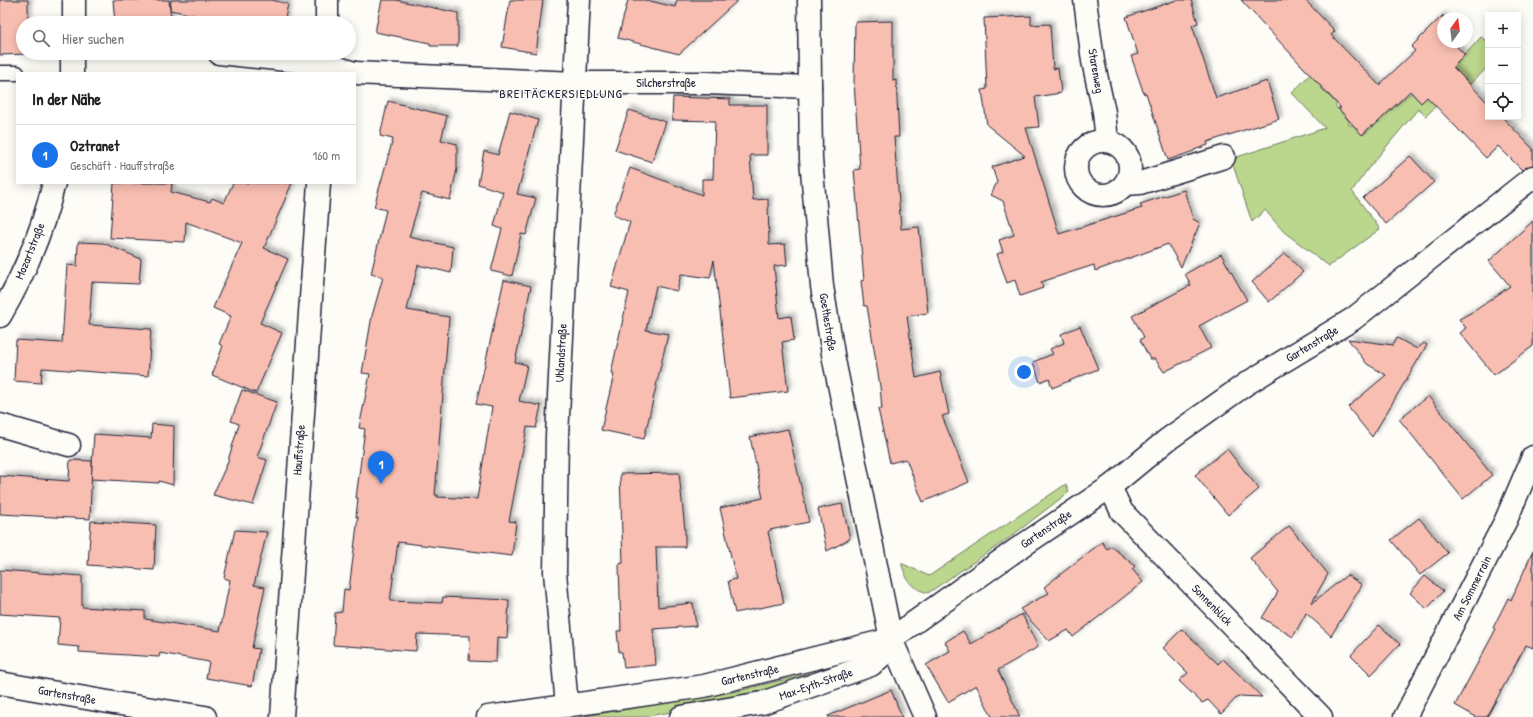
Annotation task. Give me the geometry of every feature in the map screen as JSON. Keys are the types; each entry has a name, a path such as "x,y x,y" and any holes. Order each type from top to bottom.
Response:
{"street":[{"path":"74,0 74,16"},
{"path":"327,0 327,16"},
{"name":"Uhlandstraße","path":"567,706 555,572 555,524 557,436 580,0"},
{"name":"Goethestraße","path":"809,0 811,159 822,286 852,452 891,640 925,717"},
{"name":"Starenweg","path":"1085,0 1093,61 1104,112 1107,141"},
{"path":"72,60 72,72"},
{"name":"Silcherstraße","path":"294,60 326,63 351,72"},
{"name":"Silcherstraße","path":"356,73 576,83 707,83 810,87"},
{"path":"1097,141 1107,141 1119,147 1128,158 1130,167 1129,175 1125,184 1110,194 1102,195 1086,189 1078,179 1076,166 1082,150 1097,141"},
{"path":"1125,184 1140,183 1224,157"},
{"name":"Gartenstraße","path":"488,717 704,686 891,640 1016,550 1110,487 1167,440 1246,384 1353,319 1533,177"},
{"name":"Mozartstraße","path":"0,316 10,298 37,235 54,184"},
{"name":"Hauffstraße","path":"282,717 319,184"},
{"path":"0,425 69,445"},
{"name":"Am Sommerrain","path":"1405,717 1506,520 1533,457"},
{"name":"Sonnenblick","path":"1110,487 1122,512 1321,717"},
{"name":"Max-Eyth-Straße","path":"681,717 762,703 871,665 885,653 891,640"},
{"name":"Gartenstraße","path":"0,683 114,704 205,717"}],"lane":[{"path":"0,73 16,73"}],"green space":[{"path":"1481,37 1485,40 1485,70 1470,84 1464,79 1426,116 1418,109 1367,170 1352,191 1380,229 1329,266 1284,232 1265,210 1252,222 1231,159 1325,128 1292,93 1317,67 1328,78 1320,87 1336,103 1336,107 1349,121 1349,125 1354,125 1363,135 1409,94 1412,93 1421,103 1471,48 1473,48 1473,46"},
{"path":"1066,484 1069,492 1009,538 928,593 913,586 907,579 901,563 929,576"},
{"path":"843,665 796,686 688,709 643,717 579,717 738,691"}],"building":[{"path":"0,0 28,0 28,16 16,16 16,54 0,55"},
{"path":"113,0 169,0 171,16 114,16"},
{"path":"171,0 272,0 288,4 285,16 198,16 170,10"},
{"path":"382,0 396,0 458,13 458,46 430,46 430,43 375,32"},
{"path":"510,0 543,0 536,53 502,47"},
{"path":"628,0 646,0 675,7 677,0 738,0 679,54 618,38"},
{"path":"1177,0 1191,0 1198,23 1192,25 1216,98 1267,81 1279,119 1207,142 1208,145 1168,160 1146,93 1144,94 1131,56 1138,54 1126,17"},
{"path":"1241,0 1305,0 1335,31 1331,35 1379,85 1415,51 1411,47 1437,21 1437,48 1458,48 1465,55 1453,67 1485,100 1485,120 1505,120 1533,149 1533,165 1522,170 1498,146 1486,158 1427,97 1421,103 1410,91 1374,126 1371,126 1362,135 1338,108 1341,108"},
{"path":"1031,16 1031,25 1050,24 1053,69 1058,68 1061,93 1035,97 1039,127 1026,128 1059,234 1142,208 1140,204 1184,190 1193,219 1200,223 1181,267 1168,244 1095,271 1094,265 1041,282 1043,288 1020,296 1015,280 1007,283 997,254 1003,252 999,240 1014,235 1003,201 991,195 997,182 992,167 1025,156 987,125 982,90 987,89 984,18"},
{"path":"893,21 893,81 896,80 899,137 894,137 901,229 919,227 928,313 907,316 916,378 940,372 949,414 942,416 969,482 923,502 906,459 890,463 878,409 882,409 880,386 867,306 864,306 861,281 864,280 854,170 860,169 854,83 855,22"},
{"path":"673,97 730,99 730,105 767,105 767,155 750,155 753,200 768,199 769,245 785,244 787,265 774,266 779,318 791,316 794,340 782,342 788,391 730,398 714,260 710,278 681,274 677,291 656,286 646,330 668,334 644,439 601,430 614,374 611,373 629,292 611,287 630,222 613,215 630,168 702,195 702,179 713,179 715,121 672,120"},
{"path":"388,101 447,116 441,140 457,144 457,169 450,200 422,193 409,237 453,247 451,273 418,265 407,310 449,317 435,495 438,495 437,497 477,499 492,407 476,404 504,280 531,286 515,362 527,365 519,401 541,406 536,428 527,427 509,521 516,522 512,556 398,542 390,601 442,603 443,597 509,600 507,638 497,637 496,662 469,661 470,636 417,634 416,651 333,645 335,613 342,612 344,589 349,590 358,517 356,517 358,498 356,498 365,429 359,428 370,374 362,373 372,316 383,277 371,274 386,210 374,207 393,139 380,136"},
{"path":"629,110 666,122 652,162 615,150"},
{"path":"510,111 538,120 517,194 536,198 526,235 521,234 512,276 491,271 502,229 494,226 503,192 478,184 484,151 498,155"},
{"path":"1410,156 1434,182 1386,224 1363,198"},
{"path":"114,184 172,184 171,192 210,202 212,198 224,203 233,184 292,184 264,248 288,259 260,323 282,333 256,393 212,375 223,346 219,344 231,316 213,308 242,243 186,222 185,242 110,238"},
{"path":"1533,221 1533,346 1494,375 1460,333 1466,328 1459,319 1476,310 1510,286 1489,261"},
{"path":"78,242 103,243 141,259 139,284 92,282 89,325 151,329 148,376 42,368 41,383 14,381 16,340 62,343 67,265 77,266"},
{"path":"1285,253 1303,272 1269,302 1252,282"},
{"path":"1221,254 1247,300 1199,326 1211,348 1164,372 1155,359 1150,359 1140,340 1144,337 1132,316 1191,285 1185,274"},
{"path":"1080,326 1098,369 1052,388 1049,378 1040,382 1033,362 1053,354 1050,349 1064,343 1061,334"},
{"path":"1397,338 1417,349 1424,343 1427,345 1372,437 1348,407 1386,375 1367,364 1348,339 1393,345"},
{"path":"242,390 277,402 257,457 267,460 253,505 213,495 227,464 239,424 231,421"},
{"path":"1428,396 1492,475 1463,499 1399,419"},
{"path":"152,424 174,426 173,485 159,481 159,483 91,479 94,434 151,438"},
{"path":"788,429 809,522 770,530 768,532 784,603 735,613 728,581 736,579 720,508 763,498 750,437"},
{"path":"1227,449 1259,489 1228,515 1195,475"},
{"path":"70,460 92,461 90,519 0,514 0,476 69,481"},
{"path":"679,473 685,530 685,547 656,547 658,607 693,603 696,626 653,629 656,665 624,668 622,652 619,652 617,631 621,631 619,564 623,563 620,474"},
{"path":"842,504 850,539 827,551 818,509"},
{"path":"1419,518 1448,553 1420,575 1391,540"},
{"path":"91,521 156,525 154,570 88,565"},
{"path":"1289,526 1328,574 1311,604 1347,575 1362,585 1331,636 1306,613 1293,637 1262,618 1278,592 1250,558"},
{"path":"235,530 267,532 254,585 265,587 252,648 259,649 252,686 206,678 209,662 160,653 159,657 79,652 79,647 58,645 60,618 0,614 0,570 82,576 82,607 145,611 145,619 220,631 230,580 224,578"},
{"path":"1102,542 1107,549 1111,546 1135,566 1132,569 1143,582 1073,637 1068,630 1049,641 1020,609 1049,593 1044,587"},
{"path":"1533,551 1533,648 1526,645 1487,717 1476,717 1455,705 1496,629 1493,628 1508,598 1511,600"},
{"path":"1425,576 1443,591 1427,609 1410,593"},
{"path":"1022,614 1038,647 998,670 1020,717 992,717 976,685 948,702 926,665 950,651 945,642 963,631 971,644"},
{"path":"1379,625 1400,644 1371,675 1351,655"},
{"path":"1182,629 1218,664 1223,659 1262,697 1238,696 1221,714 1208,700 1202,703 1179,681 1188,673 1163,648"},
{"path":"891,690 902,717 828,717 828,716"}],"place":[{"name":"Oztranet","path":"381,484"}],"district":[{"name":"BREITÄCKERSIEDLUNG","path":"561,93"}]}
